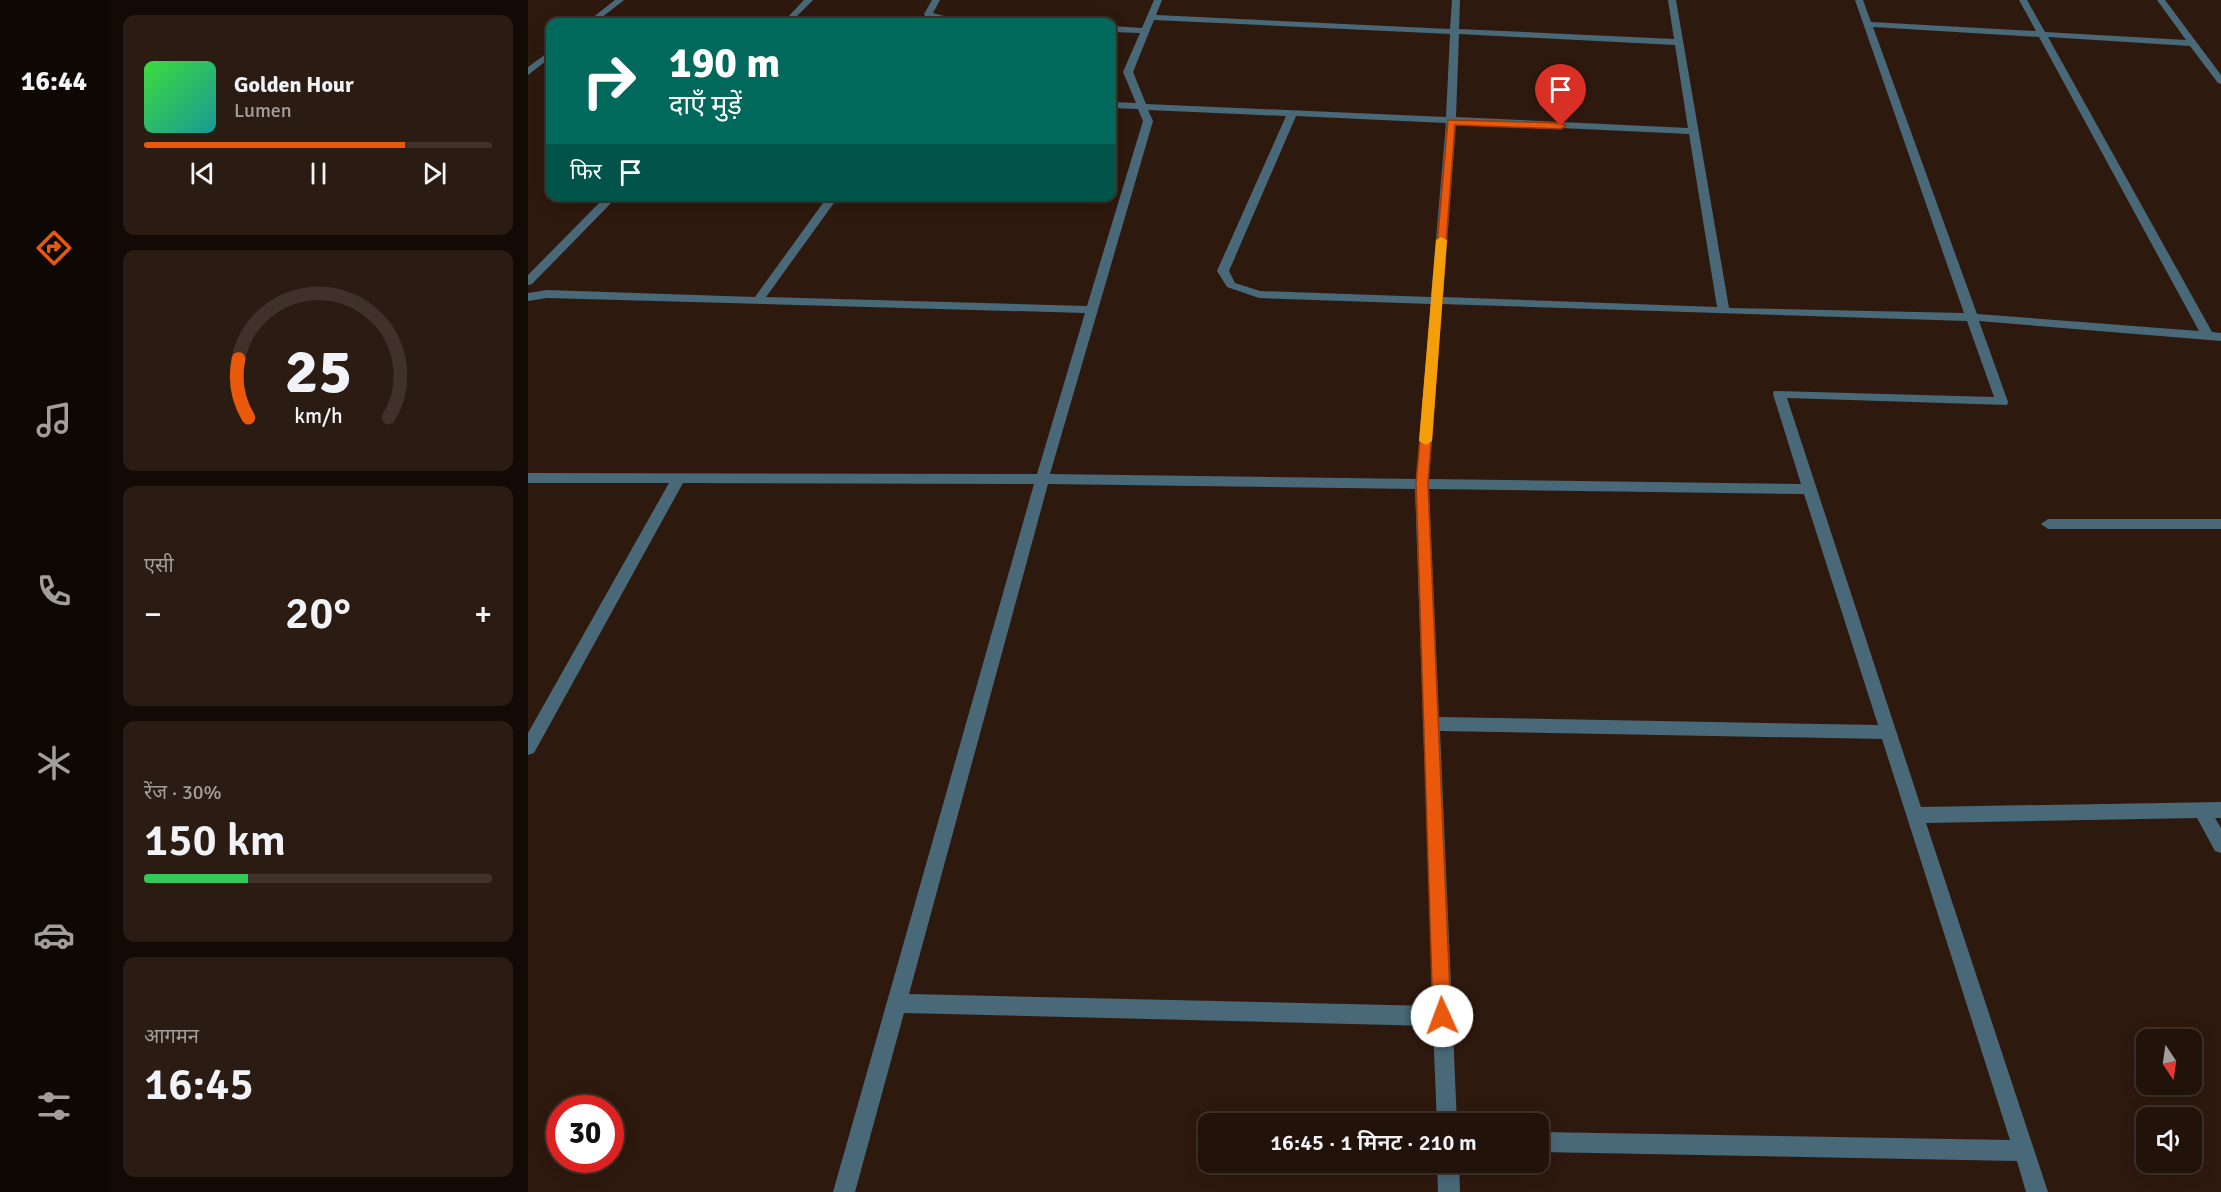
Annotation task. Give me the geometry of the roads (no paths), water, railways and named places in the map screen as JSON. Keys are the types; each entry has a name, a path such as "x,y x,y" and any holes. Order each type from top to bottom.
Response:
{"street":[{"path":"596,18 620,0"},
{"path":"791,18 809,0"},
{"path":"936,0 928,14 938,18"},
{"path":"844,1192 1042,479 1148,121 1128,72 1158,0"},
{"path":"1446,1113 1422,484 1451,122 1456,0"},
{"path":"1672,0 1724,311"},
{"path":"1859,0 2002,402 1779,394 2037,1192"},
{"path":"2023,0 2208,336"},
{"path":"2161,0 2221,81"},
{"path":"1116,28 1148,24 1455,32 1678,42"},
{"path":"1868,24 2193,43"},
{"path":"528,72 546,57"},
{"path":"1116,105 1451,122 1693,131"},
{"path":"1292,114 1223,272 1231,285 1259,294 1724,311 1972,317 2221,337"},
{"path":"528,282 608,201"},
{"path":"758,300 830,201"},
{"path":"528,297 547,294 1092,310"},
{"path":"528,478 1042,479 1809,489"},
{"path":"528,748 679,478"},
{"path":"2048,524 2221,524"},
{"path":"1431,724 1888,732"},
{"path":"1915,815 2221,810"},
{"path":"2202,811 2221,845"},
{"path":"897,1003 1442,1016"},
{"path":"1549,1142 2024,1151"},
{"path":"1448,1173 1449,1192"}]}
